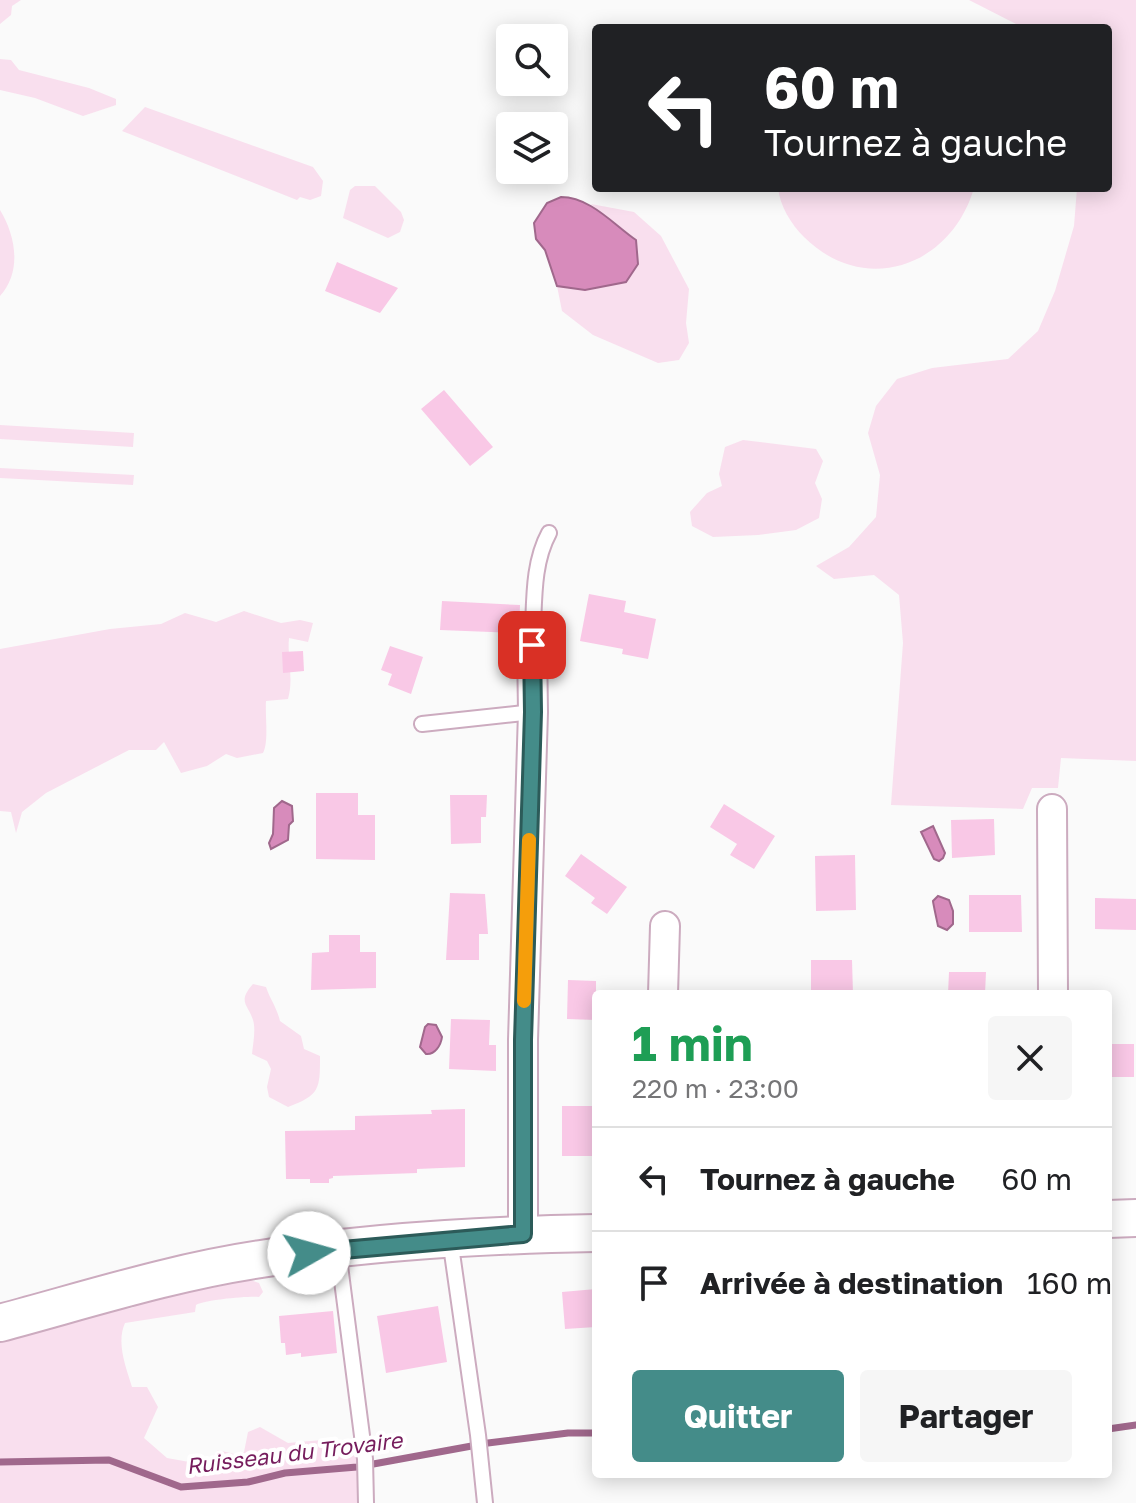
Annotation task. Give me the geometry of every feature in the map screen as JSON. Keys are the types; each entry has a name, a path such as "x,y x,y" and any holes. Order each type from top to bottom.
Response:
{"street":[{"path":"523,1234 523,1040 533,712 532,645"},
{"path":"1052,809 1053,990"},
{"path":"663,990 665,926"},
{"path":"1112,1219 1136,1218"},
{"path":"0,1323 164,1280 272,1257 450,1239 592,1233"}],"lane":[{"path":"532,645 537,567 540,549 549,533"},
{"path":"422,724 533,712"},
{"path":"450,1239 485,1503"},
{"path":"338,1250 366,1465 366,1503"}],"shaded area":[{"path":"0,0 21,0 12,6 11,15 0,24"},
{"path":"969,0 1136,0 1136,761 1061,758 1058,788 1032,788 1023,809 891,805 903,643 899,595 874,575 834,579 816,566 849,547 876,517 880,475 868,433 876,406 897,379 932,368 1008,359 1038,331 1055,291 1074,226 1077,192 1112,192 1112,24 1016,24"},
{"path":"0,59 11,60 19,70 89,88 116,99 116,105 83,116 35,98 0,90"},
{"path":"145,107 313,167 323,181 321,196 310,200 300,197 297,200 122,131"},
{"path":"355,186 375,186 401,212 404,220 400,232 388,238 343,218 350,190"},
{"path":"779,192 972,192 963,215 946,237 926,254 903,265 878,269 853,266 828,255 804,237 781,201"},
{"path":"561,197 591,206 636,240 638,264 626,282 585,290 557,286 545,250 536,239 534,223 547,203"},
{"path":"591,204 634,212 661,236 689,289 686,323 689,343 679,360 658,363 593,335 562,311 557,286 585,290 636,241"},
{"path":"0,210 13,242 14,265 12,276 0,296"},
{"path":"0,425 134,433 133,447 0,439"},
{"path":"743,440 816,449 823,461 815,483 822,499 819,518 796,530 758,535 713,537 692,526 690,512 707,493 722,486 719,474 725,447"},
{"path":"0,468 134,475 133,485 0,478"},
{"path":"244,611 281,623 300,620 313,623 308,642 289,638 288,699 266,701 263,753 237,758 226,754 207,766 181,773 164,742 156,750 129,750 46,793 22,812 16,833 11,812 0,811 0,649 110,629 161,624 185,613 216,622"},
{"path":"282,801 292,806 293,821 289,825 288,840 271,849 269,843 273,834 274,808"},
{"path":"933,826 945,853 939,861 934,859 921,832"},
{"path":"938,896 949,900 953,911 953,924 947,930 938,926 933,901"},
{"path":"253,984 266,987 280,1021 301,1036 304,1049 320,1056 320,1076 316,1089 306,1099 288,1107 269,1097 267,1087 271,1069 267,1061 252,1054 254,1024 245,999"},
{"path":"428,1024 436,1025 442,1037 437,1049 426,1054 420,1047"},
{"path":"245,1278 259,1283 263,1292 259,1297 208,1302 196,1305 195,1312 125,1323 121,1339 132,1387 147,1387 158,1407 144,1438 167,1458 206,1465 218,1450 238,1455 244,1452 248,1432 260,1427 288,1443 333,1439 356,1455 359,1503 0,1503 0,1339 100,1312 132,1308 149,1298 222,1286"}],"building":[{"path":"337,262 398,288 380,313 325,291"},
{"path":"444,390 493,447 470,466 421,409"},
{"path":"589,594 626,601 624,612 656,619 648,659 622,654 623,649 580,641"},
{"path":"442,601 520,605 519,633 440,630"},
{"path":"390,646 423,657 411,694 388,685 392,674 381,670"},
{"path":"303,651 304,671 283,673 282,652"},
{"path":"316,793 358,793 358,815 375,815 375,860 316,859"},
{"path":"450,795 487,795 486,817 481,817 481,843 451,844"},
{"path":"724,804 775,836 754,869 730,855 737,844 710,827"},
{"path":"994,819 995,855 952,858 951,820"},
{"path":"581,854 627,887 607,914 591,903 595,898 565,876"},
{"path":"855,855 856,910 816,911 815,856"},
{"path":"450,893 485,894 488,934 479,934 479,960 446,960"},
{"path":"969,895 1021,895 1022,932 969,932"},
{"path":"1095,898 1136,899 1136,930 1095,929"},
{"path":"329,935 360,935 360,952 376,952 376,988 311,990 312,953 329,952"},
{"path":"811,960 852,960 853,990 811,990"},
{"path":"949,972 986,972 985,990 948,990"},
{"path":"568,980 596,981 596,990 592,990 592,1020 567,1019"},
{"path":"451,1019 490,1020 489,1045 496,1045 496,1071 449,1069"},
{"path":"1112,1044 1134,1044 1134,1077 1112,1077"},
{"path":"562,1106 592,1106 592,1156 562,1156"},
{"path":"465,1109 465,1167 417,1169 417,1173 333,1176 329,1183 286,1179 285,1131 355,1130 355,1116 432,1114 431,1110"},
{"path":"592,1289 592,1327 565,1329 562,1292"},
{"path":"438,1306 447,1362 386,1373 377,1316"},
{"path":"333,1311 337,1353 301,1357 301,1353 286,1355 285,1343 281,1343 279,1316"}],"waterway":[{"name":"Ruisseau du Trovaire","path":"1112,1428 1136,1425"},
{"name":"Ruisseau du Trovaire","path":"0,1462 109,1460 181,1487 248,1482 285,1473 357,1467 488,1443 592,1433"}],"slow traffic":[{"path":"524,1001 529,840"}],"route":[{"path":"309,1253 523,1234 523,1040 533,712 532,645"}]}
